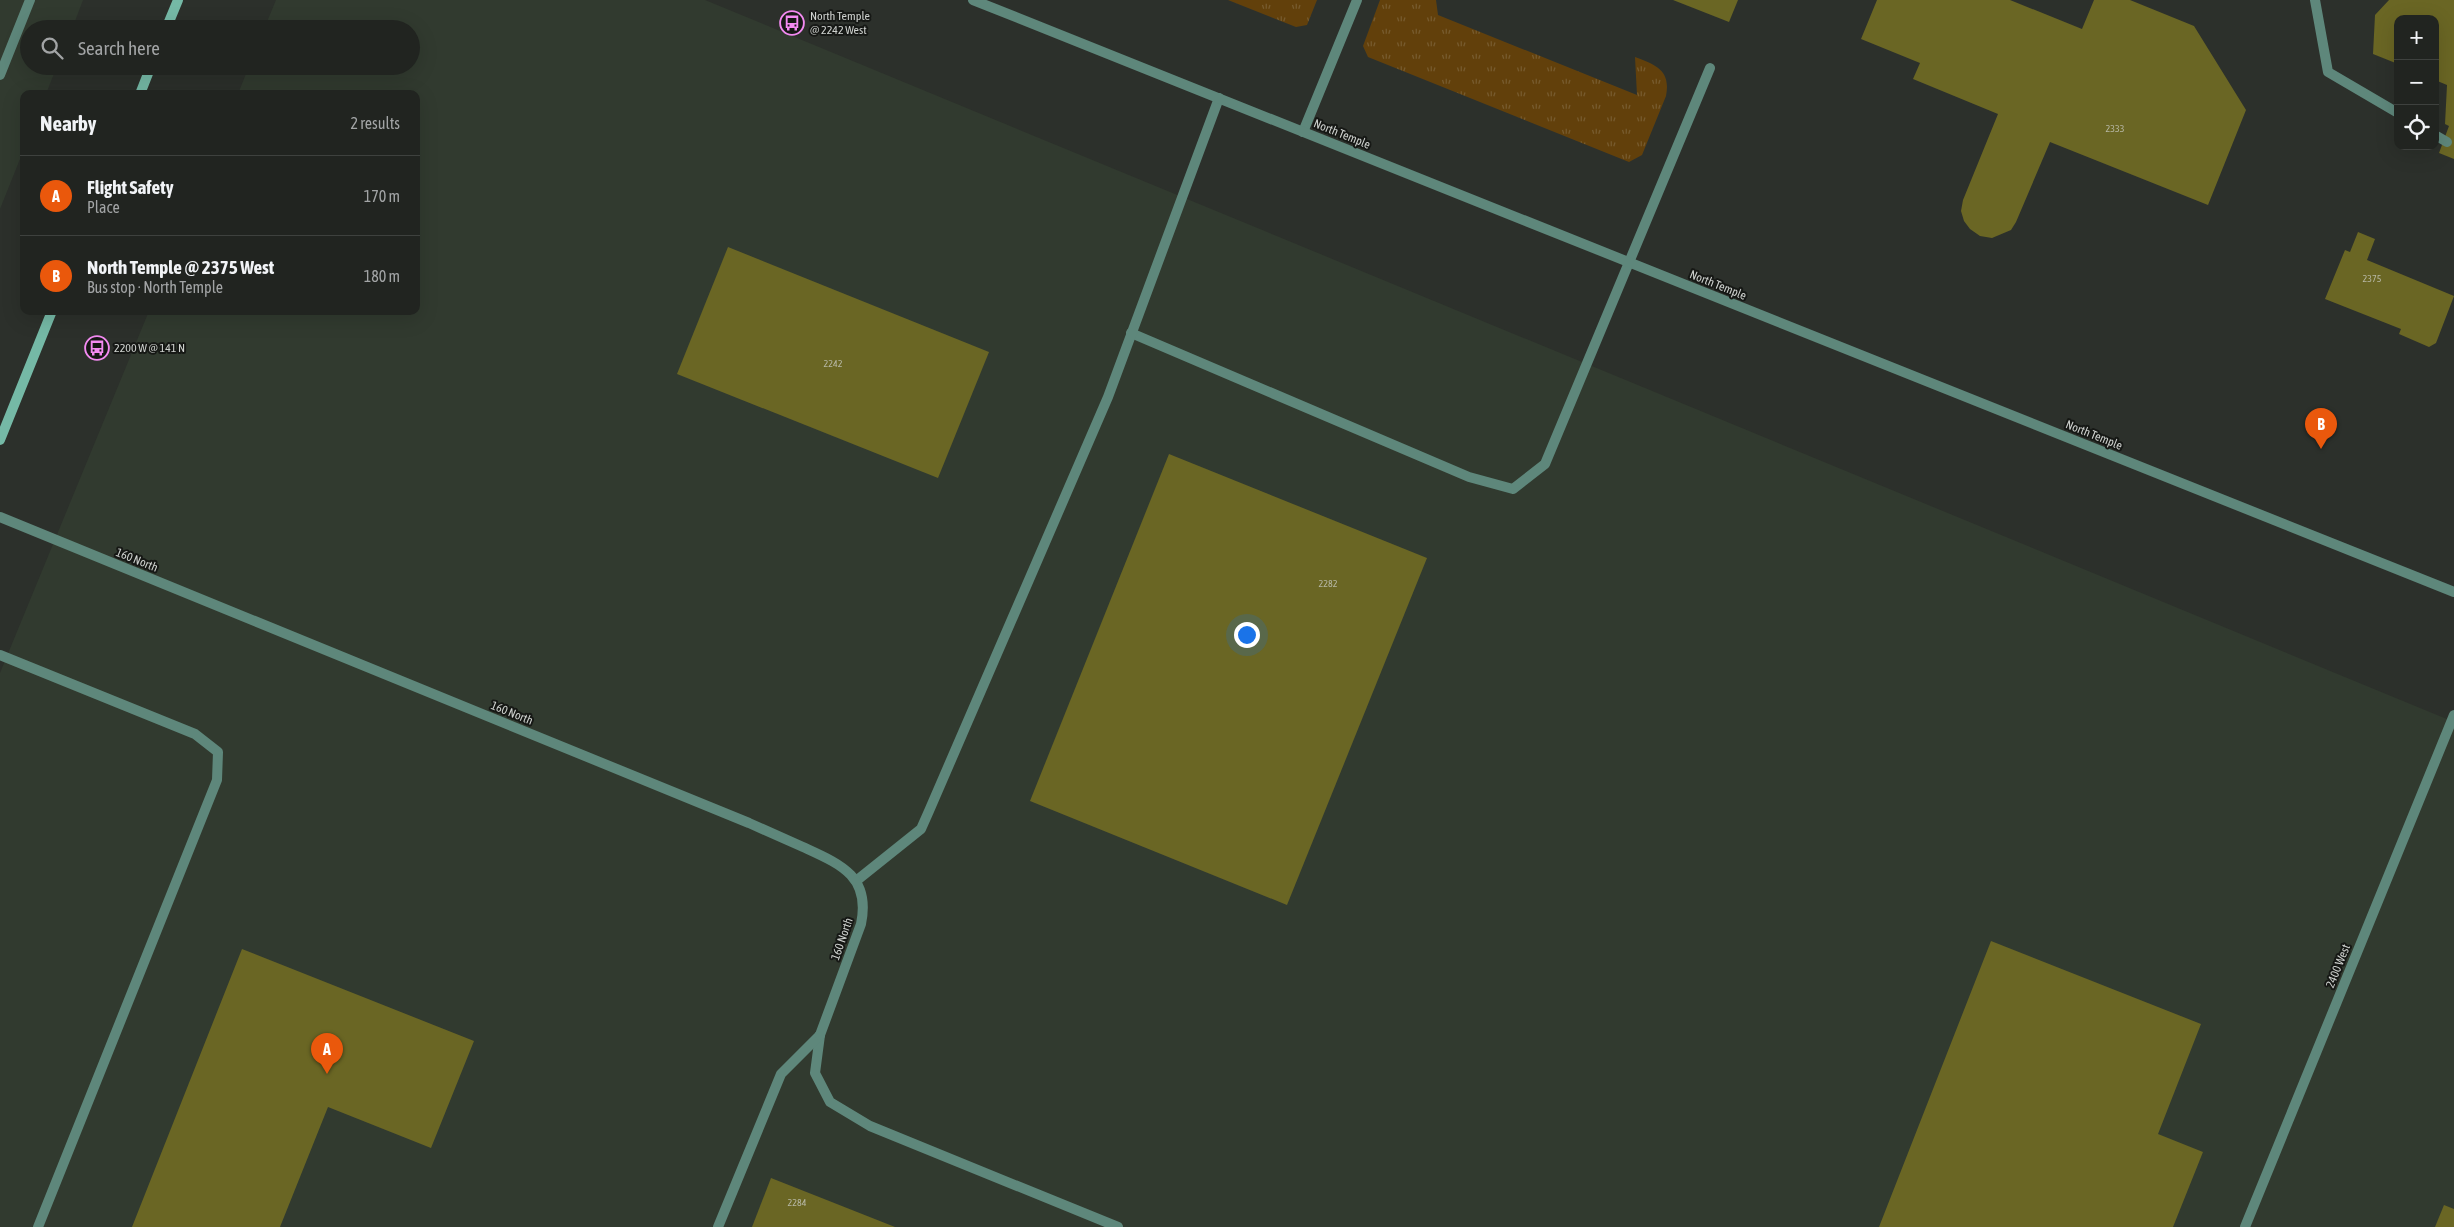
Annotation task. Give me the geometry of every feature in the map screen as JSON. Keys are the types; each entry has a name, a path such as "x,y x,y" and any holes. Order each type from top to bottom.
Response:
{"street":[{"path":"22,20 30,0"},
{"path":"170,20 178,0"},
{"name":"North Temple","path":"972,0 2454,592"},
{"path":"1302,132 1357,0"},
{"path":"2314,0 2328,72 2394,111"},
{"path":"0,75 20,25"},
{"path":"1131,333 1469,477 1513,489 1544,464 1710,68"},
{"path":"142,90 147,75"},
{"path":"856,880 921,829 972,718 1093,435 1219,98"},
{"path":"2439,137 2447,142"},
{"path":"0,440 50,315"},
{"name":"160 North","path":"0,517 749,823 832,860 856,880 862,894 864,908 861,924 820,1036"},
{"path":"0,655 195,734 218,752 217,780 38,1227"},
{"name":"2400 West","path":"2245,1227 2454,714"},
{"path":"718,1227 781,1074 820,1036"},
{"path":"820,1036 814,1073 830,1102 870,1126 1118,1227"}],"shaded area":[{"path":"0,0 83,0 75,20 20,20 20,75 53,75 48,90 20,90 20,159 0,209"},
{"path":"276,0 705,0 2454,722 2454,1227 0,1227 0,673 147,315 420,315 420,90 240,90 245,75 420,75 420,20 268,20"}],"green space":[{"path":"1228,0 1317,0 1307,25 1296,27"},
{"path":"1380,0 1436,0 1438,15 1637,95 1635,57 1655,66 1664,74 1667,87 1666,96 1642,155 1629,162 1368,57 1363,46"}],"building":[{"path":"1673,0 1738,0 1729,22"},
{"path":"1877,0 2010,0 2082,29 2094,0 2130,0 2194,26 2246,110 2208,205 2050,142 2011,230 1992,238 1980,236 1970,229 1964,221 1961,211 1963,200 1998,114 1913,79 1920,63 1861,39"},
{"path":"2389,0 2454,0 2454,159 2439,153 2449,126 2445,124 2447,85 2439,82 2439,15 2394,15 2394,62 2373,54 2375,15"},
{"path":"2358,232 2375,239 2367,260 2454,296 2436,343 2429,347 2399,334 2401,329 2325,299 2345,250 2350,252"},
{"path":"728,247 989,352 938,478 677,374"},
{"path":"1169,454 1427,558 1287,905 1030,801"},
{"path":"1991,941 2201,1024 2158,1134 2203,1152 2173,1227 1879,1227"},
{"path":"242,949 474,1041 431,1148 328,1107 280,1227 132,1227"},
{"path":"771,1178 895,1227 752,1227"},
{"path":"2444,1205 2454,1209 2454,1227 2435,1227"}],"place":[{"name":"North Temple @ 2242 West","path":"792,23"},
{"name":"2200 W @ 141 N","path":"97,348"},
{"name":"North Temple @ 2375 West","path":"2321,449"},
{"name":"Flight Safety","path":"327,1074"}]}
